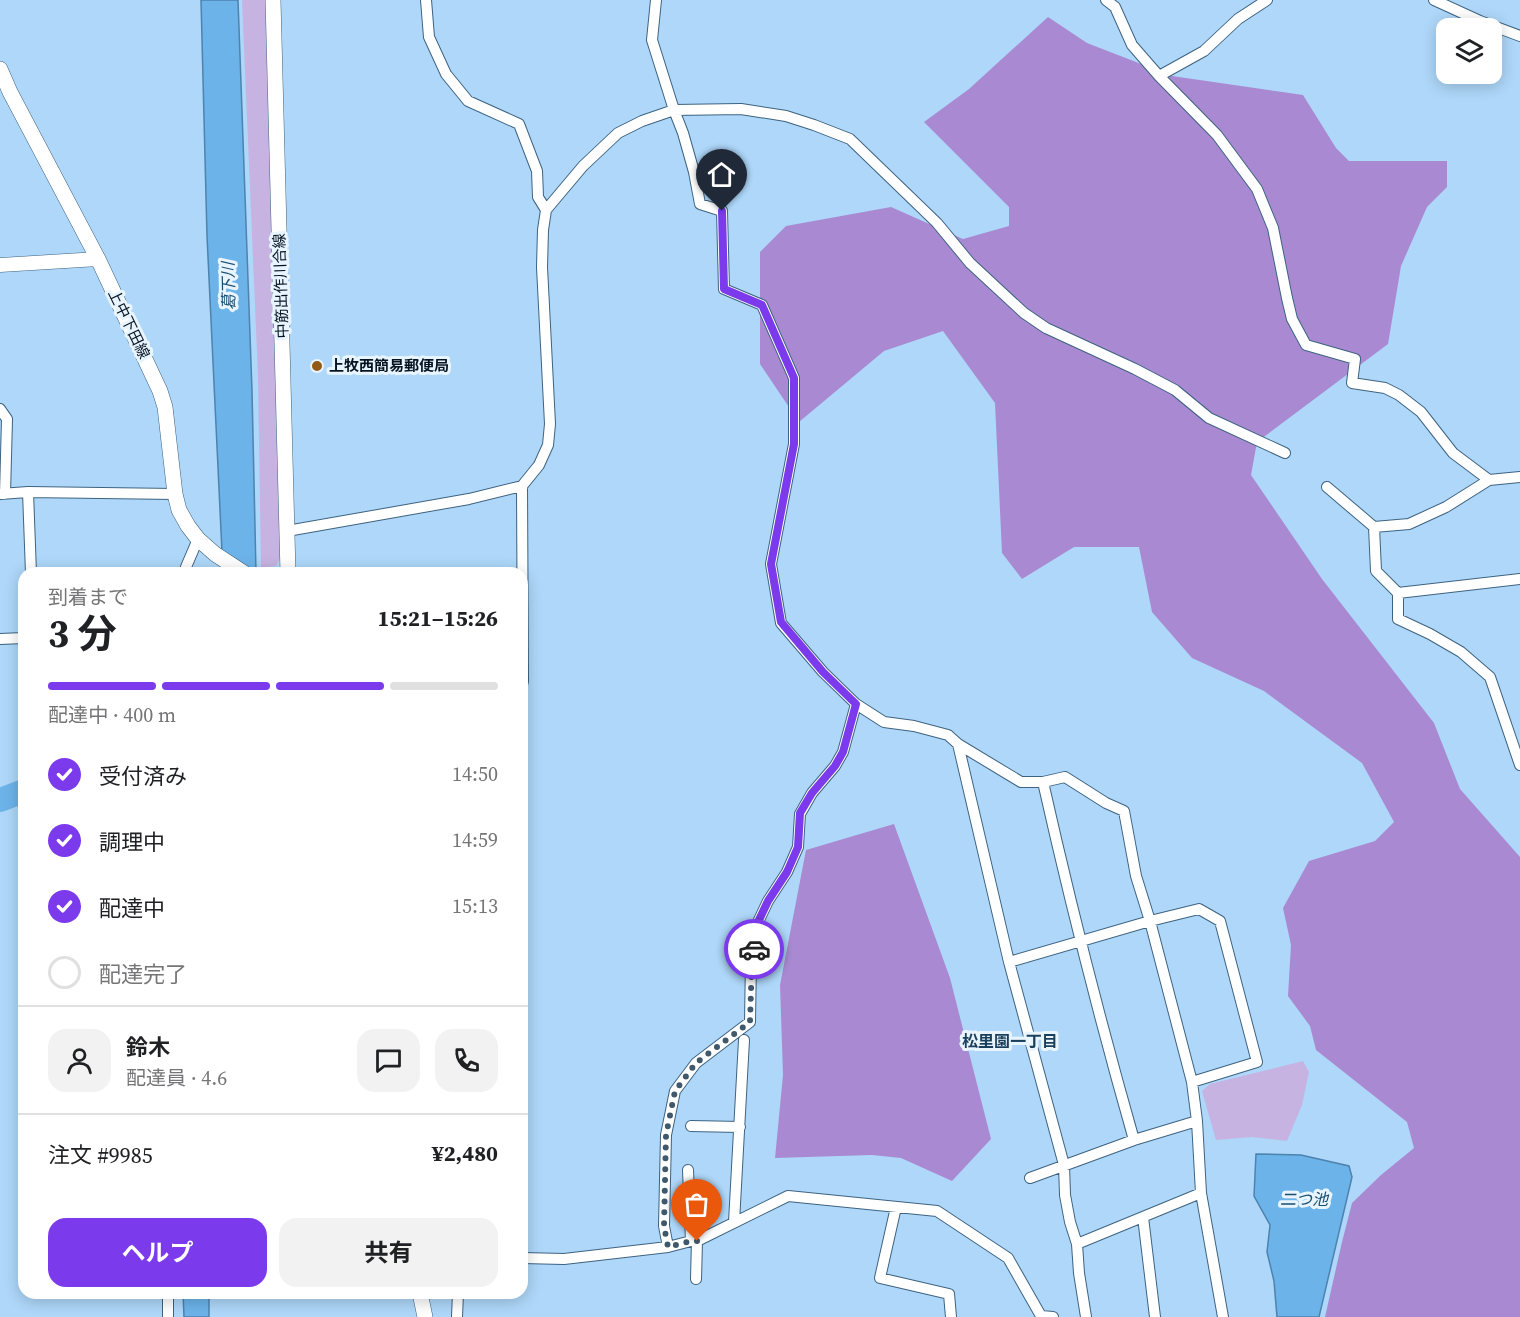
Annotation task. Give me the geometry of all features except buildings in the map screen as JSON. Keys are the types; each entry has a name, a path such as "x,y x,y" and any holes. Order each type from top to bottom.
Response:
{"main road":[{"name":"中筋出作川合線","path":"273,0 288,567"},
{"name":"上中下田線","path":"0,69 98,259 160,391 165,407 175,494 179,510 198,539 235,567"},
{"path":"421,1299 424,1317"}],"street":[{"path":"426,0 429,37 446,74 468,101 519,124 537,171 538,197 546,210"},
{"path":"656,0 652,40 683,133 700,204 722,211 724,289 762,305 794,378 794,444 771,564 781,622 823,672 856,704 884,722 914,726 948,735 958,744 1021,782 1043,782 1065,777 1106,803 1124,811 1136,876 1192,1082 1197,1121 1201,1193 1223,1317"},
{"path":"1106,0 1115,7 1132,45 1217,135 1257,189 1273,228 1292,319 1306,345 1355,359 1352,383 1385,388 1399,395 1420,412 1453,453 1489,480"},
{"path":"1159,76 1204,51 1238,19 1267,0"},
{"path":"1434,0 1520,36"},
{"path":"287,531 469,499 522,486 539,465 548,445 550,424 542,267 546,210 582,166 618,133 642,121 674,110 741,109 786,116 850,139 937,223 970,263 1024,313 1046,328 1175,390 1209,418 1285,453"},
{"path":"0,265 98,259"},
{"path":"0,410 7,419 2,494 28,492 175,494"},
{"path":"1327,487 1374,527 1409,524 1446,507 1489,480 1520,477"},
{"path":"522,486 522,567"},
{"path":"28,492 31,567"},
{"path":"1374,527 1376,571 1398,593 1398,619 1461,652 1490,677 1520,765"},
{"path":"186,567 198,539"},
{"path":"1398,593 1520,579"},
{"path":"0,639 18,638"},
{"path":"668,1247 664,1217 666,1135 675,1091 696,1063 750,1022 752,960 759,920 787,872 798,847 800,813 843,752 856,704"},
{"path":"958,744 1009,962 1064,1165 1065,1195 1077,1244 1078,1273 1086,1317"},
{"path":"1043,782 1107,1048 1134,1140"},
{"path":"1009,962 1199,909 1220,921 1257,1062 1192,1082"},
{"path":"734,1222 744,1040"},
{"path":"1030,1178 1134,1140 1197,1121"},
{"path":"691,1126 740,1127"},
{"path":"688,1170 696,1279"},
{"path":"1077,1244 1201,1193"},
{"path":"528,1258 564,1259 668,1247 694,1241 788,1196 937,1211 1008,1258 1041,1316 1053,1317"},
{"path":"896,1207 880,1278 950,1294 951,1317"},
{"path":"1143,1217 1155,1317"},
{"path":"168,1299 168,1317"},
{"path":"457,1317 458,1299"}],"shaded area":[{"path":"242,0 268,0 283,552 276,566 268,567 261,567 258,376"},
{"path":"1048,17 1087,43 1172,76 1303,95 1336,148 1349,161 1447,161 1447,187 1427,207 1401,266 1388,344 1257,442 1251,475 1322,579 1434,723 1460,789 1520,857 1520,1317 1325,1317 1352,1203 1414,1148 1407,1122 1316,1050 1310,1026 1288,996 1291,945 1283,908 1309,861 1375,841 1394,822 1362,763 1264,691 1192,658 1152,612 1139,547 1074,547 1022,579 1002,553 995,403 943,331 884,351 799,422 760,364 760,252 786,226 891,207 963,239 1009,226 1009,207 924,122 969,89"},
{"path":"894,824 950,978 991,1139 952,1181 901,1158 872,1155 775,1158 783,1075 780,985 806,850"},
{"path":"1303,1061 1309,1072 1302,1105 1287,1141 1252,1137 1216,1140 1202,1091 1210,1084"}],"water":[{"name":"葛下川","path":"201,0 238,0 256,567 223,567 207,236"},
{"name":"二つ池","path":"1256,1154 1301,1155 1349,1166 1352,1177 1319,1317 1277,1317 1274,1281 1267,1252 1270,1225 1254,1196"},
{"path":"183,1299 209,1299 209,1317 184,1317"}],"waterway":[{"path":"0,800 18,793"}],"way so far":[{"path":"697,1241 668,1247 664,1226 666,1135 675,1091 696,1063 750,1022 754,949"}],"place":[{"name":"上牧西簡易郵便局","path":"317,366"}],"district":[{"name":"松里園一丁目","path":"1010,1041"}],"route":[{"path":"722,211 724,289 762,305 794,378 794,444 771,564 781,622 823,672 856,704 843,752 800,813 798,847 787,872 759,920 754,949"}]}
